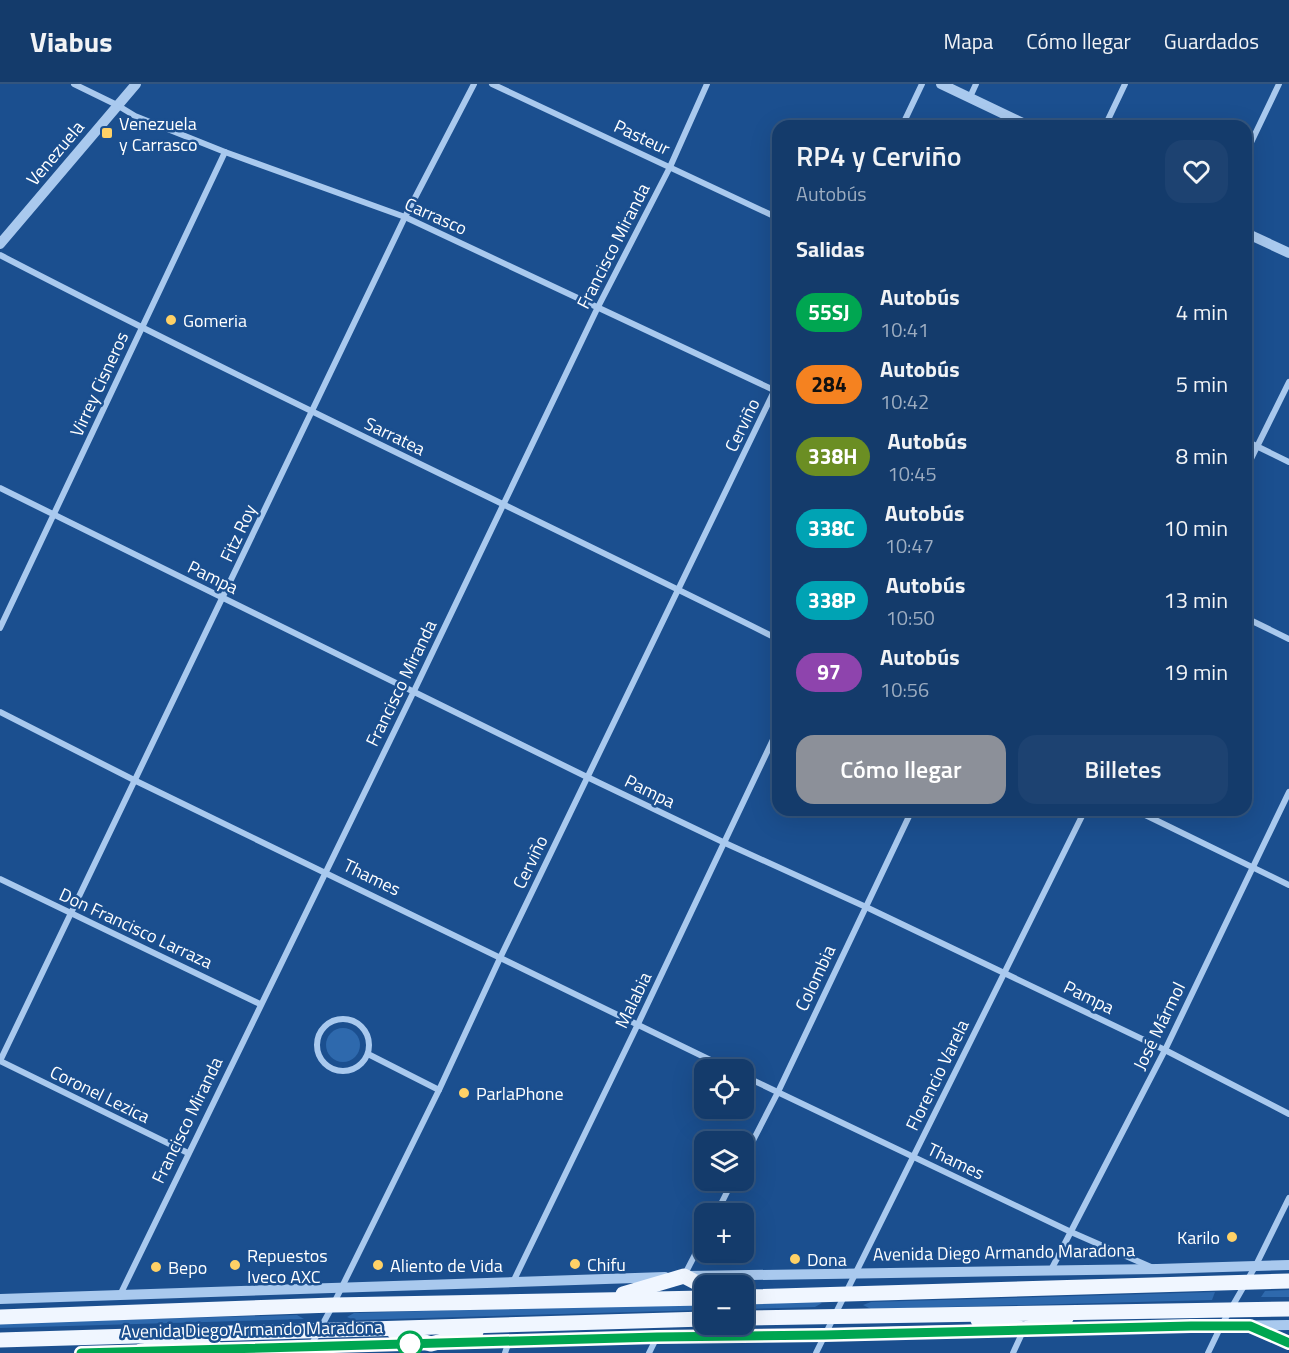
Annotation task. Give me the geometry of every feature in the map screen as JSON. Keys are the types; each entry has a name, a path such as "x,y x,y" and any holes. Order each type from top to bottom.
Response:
{"main road":[{"path":"604,1300 684,1276 694,1281"},
{"name":"Avenida Diego Armando Maradona","path":"754,1297 1289,1281"},
{"name":"Avenida Diego Armando Maradona","path":"0,1317 333,1305 694,1298"},
{"path":"754,1318 1289,1309"},
{"path":"939,1314 1024,1329 1092,1312"},
{"name":"Avenida Diego Armando Maradona","path":"0,1340 694,1319"},
{"path":"381,1329 431,1344 503,1325"},
{"path":"141,1351 320,1331"}],"street":[{"name":"Carrasco","path":"74,84 135,116 225,152 405,217 772,390"},
{"name":"Venezuela","path":"0,244 136,84"},
{"name":"Fitz Roy","path":"0,1061 405,217 474,84"},
{"name":"Pasteur","path":"492,84 772,215"},
{"name":"Francisco Miranda","path":"120,1295 597,309 670,167 707,84"},
{"path":"905,120 922,84"},
{"path":"941,84 1017,120"},
{"path":"970,97 976,84"},
{"path":"1108,120 1125,84"},
{"path":"1252,140 1279,84"},
{"name":"Virrey Cisneros","path":"0,628 225,152"},
{"path":"1252,236 1289,253"},
{"name":"Sarratea","path":"0,255 312,413 504,504 772,636"},
{"path":"1252,456 1289,382"},
{"name":"Cerviño","path":"309,1350 439,1090 587,777 772,402"},
{"path":"1252,444 1289,462"},
{"name":"Pampa","path":"0,488 587,777 1165,1050 1289,1114"},
{"path":"1252,621 1289,639"},
{"name":"Thames","path":"0,712 136,781 501,956 709,1059"},
{"name":"Malabia","path":"513,1282 772,742"},
{"name":"José Mármol","path":"1051,1271 1165,1050 1289,792"},
{"name":"Colombia","path":"754,1139 909,816"},
{"name":"Florencio Varela","path":"816,1353 1082,816"},
{"path":"1147,816 1289,885"},
{"name":"Don Francisco Larraza","path":"0,879 260,1004"},
{"path":"339,1019 348,1019 357,1023 368,1036 370,1046 368,1054 358,1067 342,1071 334,1069 321,1059 317,1043 319,1035 323,1028 339,1019"},
{"path":"368,1054 439,1090"},
{"name":"Coronel Lezica","path":"0,1061 188,1153"},
{"name":"Thames","path":"754,1081 1071,1232 1157,1269"},
{"path":"1208,1353 1289,1198"},
{"path":"684,1276 694,1256"},
{"name":"Avenida Diego Armando Maradona","path":"0,1299 684,1276 1157,1269 1289,1264"},
{"name":"Avenida Diego Armando Maradona","path":"79,1353 309,1350 657,1337 1289,1325"},
{"path":"1250,1326 1289,1343"},
{"path":"1013,1353 1024,1329"},
{"path":"649,1353 657,1337"},
{"path":"505,1353 509,1341"}],"shaded area":[{"path":"343,1028 355,1033 360,1045 355,1057 343,1062 331,1057 326,1045 331,1033"},
{"path":"1289,1290 1289,1297 1261,1297 1265,1291"},
{"path":"1215,1292 1212,1300 871,1309 863,1305 871,1302"},
{"path":"815,1300 822,1303 815,1307 754,1309 754,1302"},
{"path":"694,1303 694,1310 354,1320 347,1317 354,1313"},
{"path":"297,1315 304,1319 0,1328 0,1323"}],"bus line":[{"name":"55SJ","path":"81,1353 657,1337 1191,1326 1250,1326 1289,1343"}],"place":[{"name":"Venezuela y Carrasco","path":"107,133"},
{"name":"Gomeria","path":"171,320"},
{"name":"ParlaPhone","path":"464,1093"},
{"name":"Karilo","path":"1232,1237"},
{"name":"Dona","path":"795,1259"},
{"name":"Chifu","path":"575,1264"},
{"name":"Repuestos Iveco AXC","path":"235,1265"},
{"name":"Aliento de Vida","path":"378,1265"},
{"name":"Bepo","path":"156,1267"}]}
